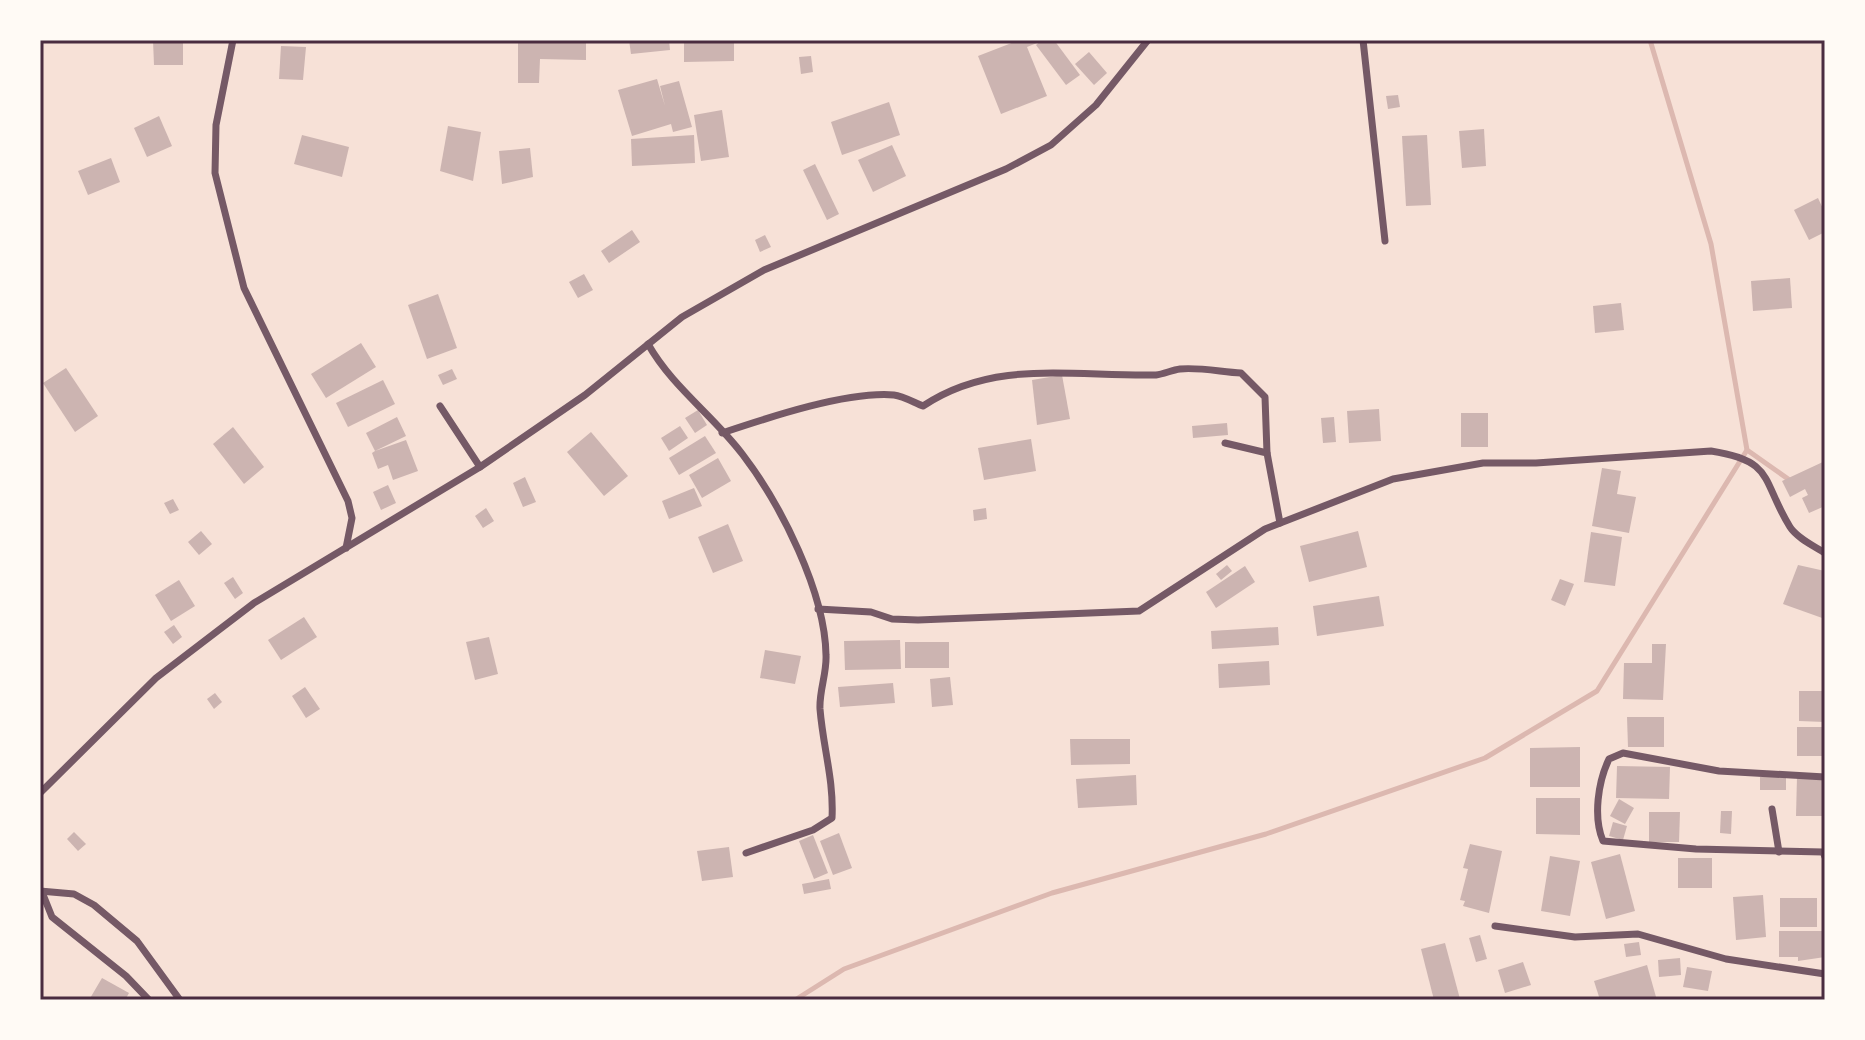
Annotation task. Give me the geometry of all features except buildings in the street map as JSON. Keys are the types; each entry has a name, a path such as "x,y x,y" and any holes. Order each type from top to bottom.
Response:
{"street":[{"path":"233,40 216,125 215,173 244,288 348,501 352,518 346,548"},
{"path":"40,793 156,678 254,603 480,467 585,395 682,317 764,270 1006,169 1051,145 1096,105 1148,40"},
{"path":"1363,40 1385,241"},
{"path":"648,344 665,373 742,452 767,490 817,596 826,655 820,706 834,786 832,818 813,830 746,853"},
{"path":"722,433 773,415 834,402 895,395 923,406 952,387 992,378 1072,372 1160,375 1181,369 1241,373 1265,397 1267,453 1280,523"},
{"path":"440,406 480,467"},
{"path":"1225,443 1267,453"},
{"path":"818,609 871,612 892,619 918,620 1139,611 1225,552 1280,523 1393,479 1483,463 1536,463 1711,451 1739,455 1762,469 1792,530 1825,553"},
{"path":"1825,777 1719,771 1623,753 1609,759 1602,774 1599,801 1603,841 1823,852 1825,857"},
{"path":"1772,809 1779,852"},
{"path":"149,1000 126,976 52,917 41,891 74,894 94,905 137,941 180,1000"},
{"path":"1495,926 1575,937 1638,934 1726,959 1825,974"}],"waterway":[{"path":"1650,40 1711,244 1747,450 1791,481"},
{"path":"795,1000 844,969 1052,893 1266,834 1485,758 1597,691 1747,450"}]}
